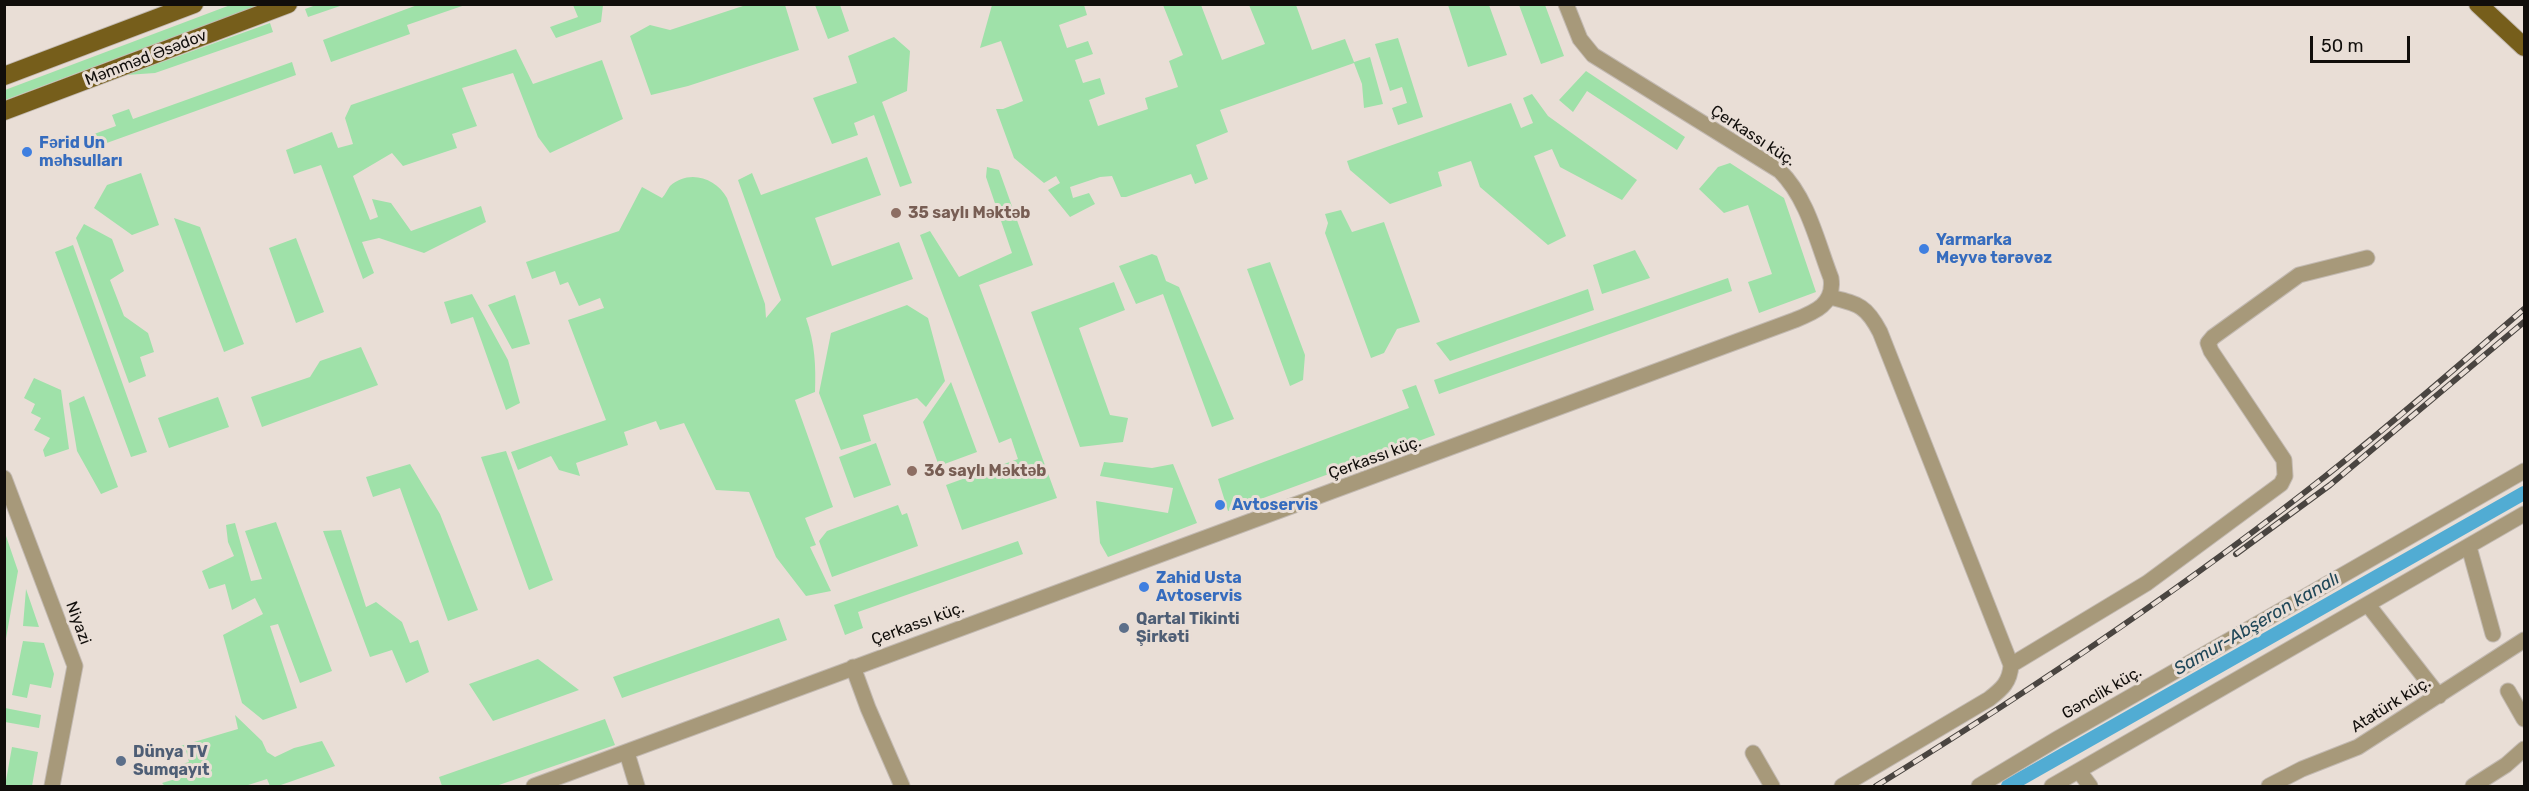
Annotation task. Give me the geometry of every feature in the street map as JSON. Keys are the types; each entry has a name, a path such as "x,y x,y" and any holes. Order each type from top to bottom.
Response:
{"main road":[{"name":"Məmməd Əsədov","path":"6,75 194,4"},
{"name":"Məmməd Əsədov","path":"4,111 288,4"},
{"path":"2478,4 2524,48"}],"street":[{"name":"Çerkassı küç.","path":"534,786 853,667 1425,459 1812,314 1823,306 1830,297 1831,278 1802,201 1789,181 1780,171 1593,55 1580,39 1566,4"},
{"path":"2011,665 2147,583 2281,484 2285,476 2284,460 2208,343 2212,337 2299,275 2367,258"},
{"path":"1830,297 1858,304 1866,310 1880,332 2011,665 2010,677 2004,688 1989,699 1842,786"},
{"name":"Gənclik küç.","path":"1979,786 2067,733 2524,471"},
{"name":"Niyazi","path":"4,478 75,666 52,786"},
{"path":"2052,786 2524,514"},
{"path":"2469,547 2493,634"},
{"path":"2368,605 2439,696"},
{"name":"Atatürk küç.","path":"2268,786 2302,769 2358,747 2524,640"},
{"path":"853,667 902,786"},
{"path":"2508,691 2524,719"},
{"path":"2473,786 2506,765 2524,749"},
{"path":"627,753 637,786"},
{"path":"1753,753 1772,786"},
{"path":"2079,771 2090,786"}],"green space":[{"path":"233,4 259,5 5,100 5,90"},
{"path":"420,4 465,5 407,25 410,34 331,62 323,40"},
{"path":"749,4 785,5 799,50 688,86 651,95 630,36 650,25 670,30"},
{"path":"316,5 343,5 308,17 305,9"},
{"path":"573,5 603,5 601,22 556,38 550,27 578,17"},
{"path":"815,5 840,5 849,31 828,39"},
{"path":"992,5 1084,5 1087,15 1059,25 1067,48 1088,41 1093,54 1075,60 1083,83 1100,78 1105,94 1089,100 1098,126 1148,109 1145,98 1178,87 1169,61 1183,55 1163,5 1201,5 1222,60 1265,44 1249,5 1296,5 1312,50 1345,39 1354,62 1370,57 1383,104 1364,108 1362,84 1354,63 1220,110 1228,132 1196,145 1208,179 1195,184 1191,174 1121,197 1112,176 1100,177 1070,187 1073,198 1089,193 1095,204 1070,217 1048,190 1060,183 1056,176 1044,183 1014,158 996,109 1003,109 1023,101 1001,41 980,48"},
{"path":"1448,5 1489,5 1507,55 1468,67"},
{"path":"1519,5 1545,5 1564,56 1541,64"},
{"path":"270,23 273,32 155,73 126,75"},
{"path":"894,37 910,51 907,91 882,102 912,183 900,187 874,115 854,123 858,135 832,144 813,98 857,83 848,56"},
{"path":"1398,38 1423,117 1398,125 1392,108 1407,103 1402,87 1390,91 1375,44"},
{"path":"516,49 533,84 602,60 623,119 550,153 538,137 513,73 462,88 477,126 452,134 457,148 403,166 392,153 353,176 370,220 378,217 372,199 391,203 411,231 481,206 486,222 424,253 379,238 362,242 374,273 363,279 321,165 294,174 286,150 332,132 338,148 353,144 345,118 351,105"},
{"path":"292,62 296,75 90,149 86,137 116,126 112,115 129,109 133,119"},
{"path":"1586,71 1685,137 1677,150 1587,91 1573,112 1559,100"},
{"path":"1532,94 1548,116 1637,180 1622,200 1560,167 1552,149 1534,156 1566,236 1548,245 1480,187 1471,161 1438,172 1442,186 1390,204 1350,170 1347,161 1511,103 1521,128 1533,123 1523,98"},
{"path":"867,157 881,195 815,218 832,266 899,242 913,279 806,318 814,355 815,392 795,400 833,507 805,518 816,545 810,547 831,591 806,596 776,557 749,492 716,490 684,423 660,430 656,421 624,432 628,445 576,463 580,476 559,470 551,456 518,470 511,452 606,420 568,320 604,308 600,298 579,306 568,282 560,285 555,271 532,279 526,262 619,231 642,187 662,198 670,186 677,181 693,177 702,178 716,185 727,198 765,304 766,318 781,300 738,180 752,173 761,195"},
{"path":"1730,163 1784,198 1816,292 1759,313 1748,282 1772,274 1748,205 1724,213 1699,189 1718,167"},
{"path":"987,167 999,170 1033,265 979,285 1057,498 962,530 946,485 1018,459 1011,438 999,443 920,235 930,231 959,277 1012,253 986,177"},
{"path":"141,173 159,225 132,235 94,208 107,185"},
{"path":"1341,210 1352,232 1384,222 1420,322 1397,329 1384,353 1371,358 1325,233 1328,223 1325,214"},
{"path":"174,218 200,227 244,344 224,352"},
{"path":"84,224 112,239 124,271 110,280 124,316 148,333 154,352 140,357 146,376 129,383 76,238"},
{"path":"296,238 324,312 296,323 269,248"},
{"path":"73,245 147,452 131,457 55,252"},
{"path":"1635,250 1650,278 1602,294 1593,265"},
{"path":"1152,254 1157,256 1166,281 1179,287 1234,419 1212,427 1163,294 1136,304 1119,266"},
{"path":"1270,262 1305,355 1303,380 1290,386 1247,269"},
{"path":"1728,278 1732,291 1439,394 1434,380"},
{"path":"1114,282 1125,310 1079,328 1110,415 1128,418 1123,442 1080,447 1031,312"},
{"path":"1588,289 1594,310 1450,361 1436,343"},
{"path":"472,294 508,360 520,403 506,410 473,317 451,324 444,302"},
{"path":"515,295 530,344 512,349 488,305"},
{"path":"907,305 928,318 945,381 926,407 917,398 863,415 871,441 841,450 819,393 831,333"},
{"path":"361,347 378,385 262,427 251,397 310,377 320,361"},
{"path":"34,378 61,390 69,449 45,457 43,450 50,438 34,430 41,418 31,413 35,404 24,398"},
{"path":"951,382 977,452 939,466 923,422"},
{"path":"1416,385 1435,435 1228,511 1218,479 1409,408 1402,390"},
{"path":"84,396 118,487 101,494 77,451 69,403"},
{"path":"218,397 229,427 169,448 158,418"},
{"path":"876,443 891,485 854,498 839,457"},
{"path":"506,451 553,580 529,590 481,457"},
{"path":"1104,462 1152,468 1173,464 1197,523 1108,557 1100,543 1096,501 1168,513 1173,488 1100,476"},
{"path":"410,464 440,514 478,610 448,621 400,488 373,497 366,477"},
{"path":"898,505 902,515 907,513 918,546 832,577 819,541 827,531"},
{"path":"276,522 332,671 300,683 278,624 270,626 297,708 263,720 242,703 223,635 263,614 255,598 232,610 225,584 209,589 202,571 234,556 228,542 226,525 235,523 251,581 262,579 245,531"},
{"path":"341,530 366,607 376,602 402,622 410,643 418,640 429,672 406,683 392,650 370,657 323,531"},
{"path":"4,533 18,571 5,644"},
{"path":"1018,541 1023,554 858,612 863,628 845,635 834,605"},
{"path":"26,589 39,627 23,626"},
{"path":"779,618 787,640 622,698 613,677"},
{"path":"23,641 44,643 54,674 51,688 30,684 27,698 12,695"},
{"path":"538,659 579,690 493,721 469,684"},
{"path":"5,708 41,715 39,728 5,722"},
{"path":"235,715 262,741 267,752 275,757 294,748 322,741 335,766 278,786 270,786 267,779 245,786 165,786 162,783 182,777 179,765 189,762 186,750 178,752 177,747 238,729"},
{"path":"605,719 615,745 496,786 442,786 439,777"},
{"path":"12,747 38,752 32,786 5,786"}],"waterway":[{"name":"Samur-Abşeron kanalı","path":"2008,786 2524,493"}],"railway":[{"path":"1876,786 1991,714 2160,600 2215,560 2349,458 2524,309"},
{"path":"2236,554 2330,485 2524,322"}],"place":[{"name":"Fərid Un məhsulları","path":"27,152"},
{"name":"35 saylı Məktəb","path":"896,213"},
{"name":"Yarmarka Meyvә tәrәvәz","path":"1924,249"},
{"name":"36 saylı Məktəb","path":"912,471"},
{"name":"Avtoservis","path":"1220,505"},
{"name":"Zahid Usta Avtoservis","path":"1144,587"},
{"name":"Qartal Tikinti Şirkәti","path":"1124,628"},
{"name":"Dünya TV Sumqayıt","path":"121,761"}]}
